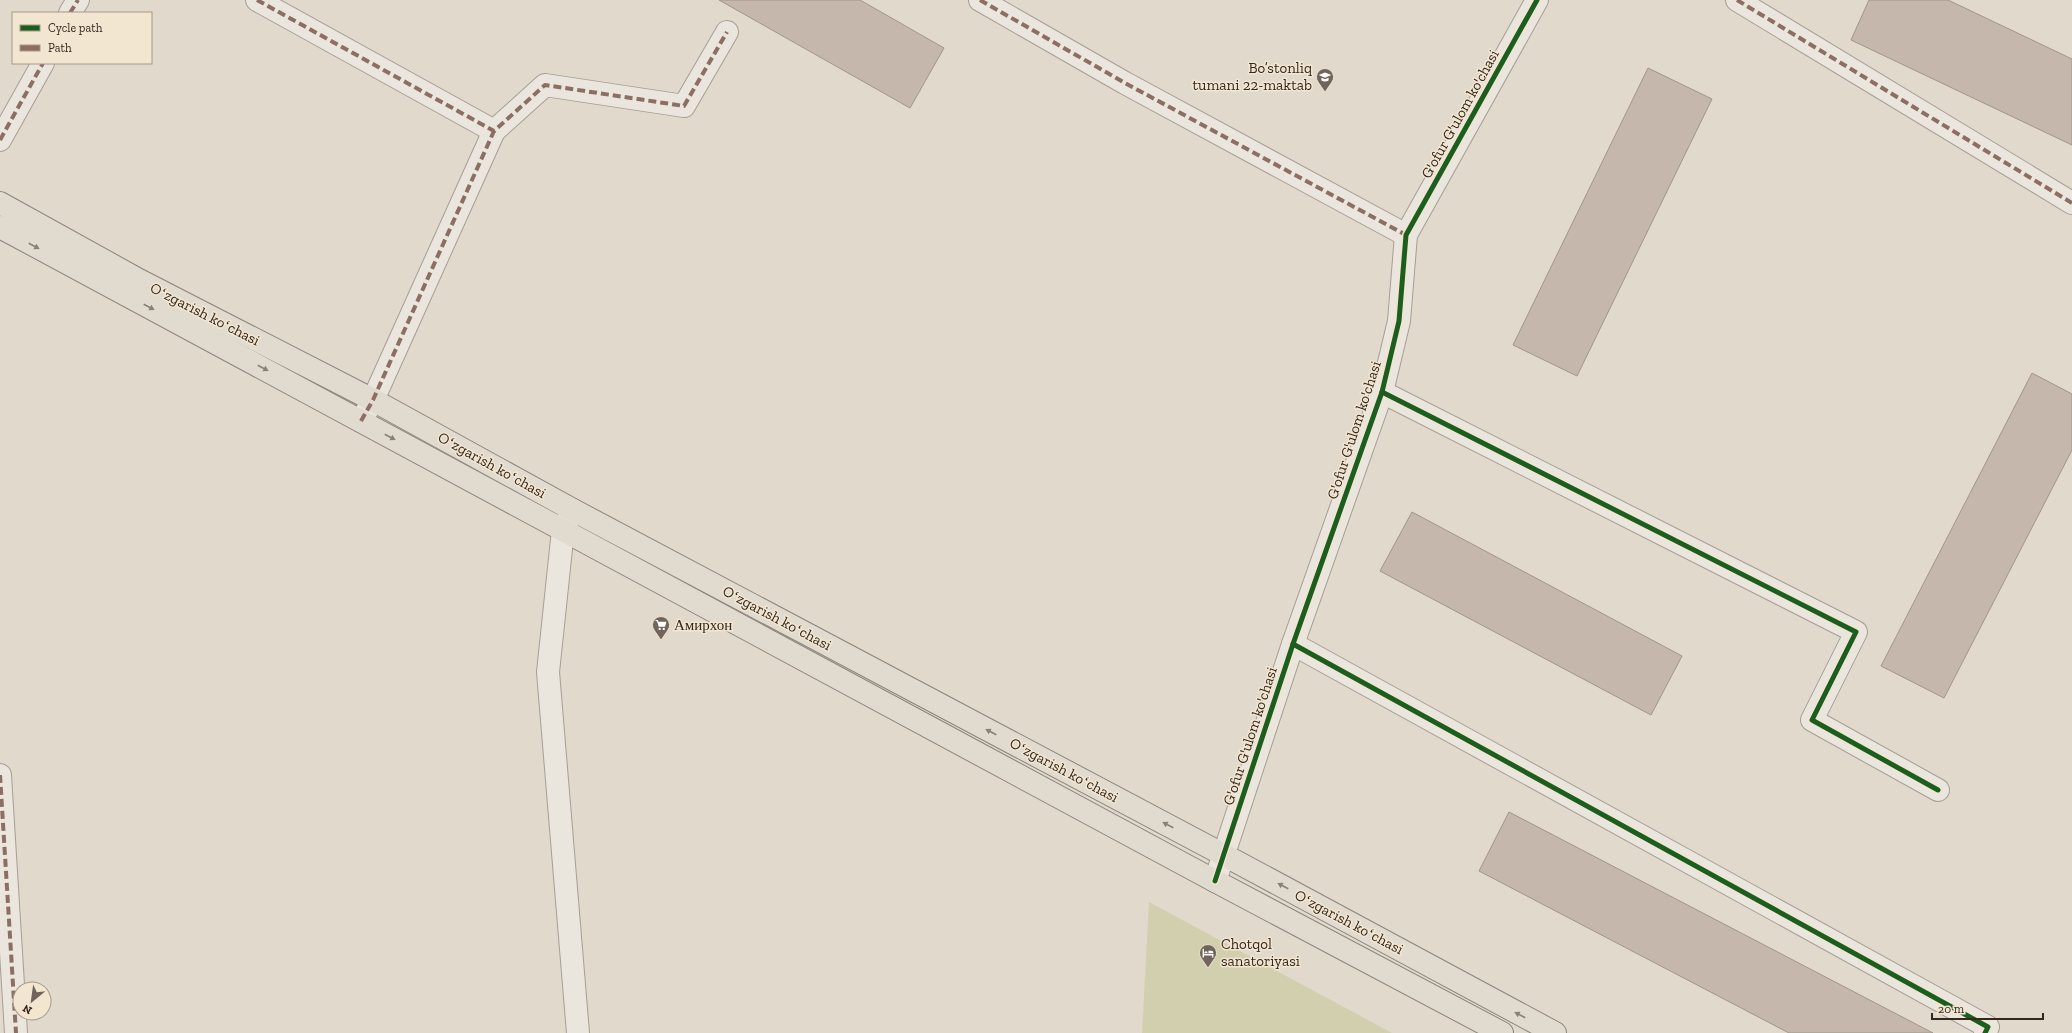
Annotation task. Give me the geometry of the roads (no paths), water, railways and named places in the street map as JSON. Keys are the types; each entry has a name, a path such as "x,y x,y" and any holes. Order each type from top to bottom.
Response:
{"main road":[{"name":"Oʻzgarish koʻchasi","path":"0,203 139,280 373,400 573,510 1224,855 1555,1033"},
{"name":"Oʻzgarish koʻchasi","path":"0,227 1215,881 1502,1033"}],"street":[{"path":"71,12 78,0"},
{"path":"257,0 494,131"},
{"path":"980,0 1132,86 1406,235"},
{"name":"G'ofur G'ulom ko'chasi","path":"1215,881 1292,644 1382,392 1399,321 1406,235 1537,0"},
{"path":"1737,0 2072,203"},
{"path":"361,421 373,400 494,131 545,85 684,106 728,32"},
{"path":"0,140 42,64"},
{"path":"1382,392 1856,632 1812,720 1938,790"},
{"path":"573,510 563,530 548,672 578,1033"},
{"path":"1292,644 1988,1027 1985,1033"},
{"path":"0,776 16,1033"}],"place":[{"name":"Bo’stonliq tumani 22-maktab","path":"1325,92"},
{"name":"Амирхон","path":"661,640"},
{"name":"Chotqol sanatoriyasi","path":"1208,968"}]}
